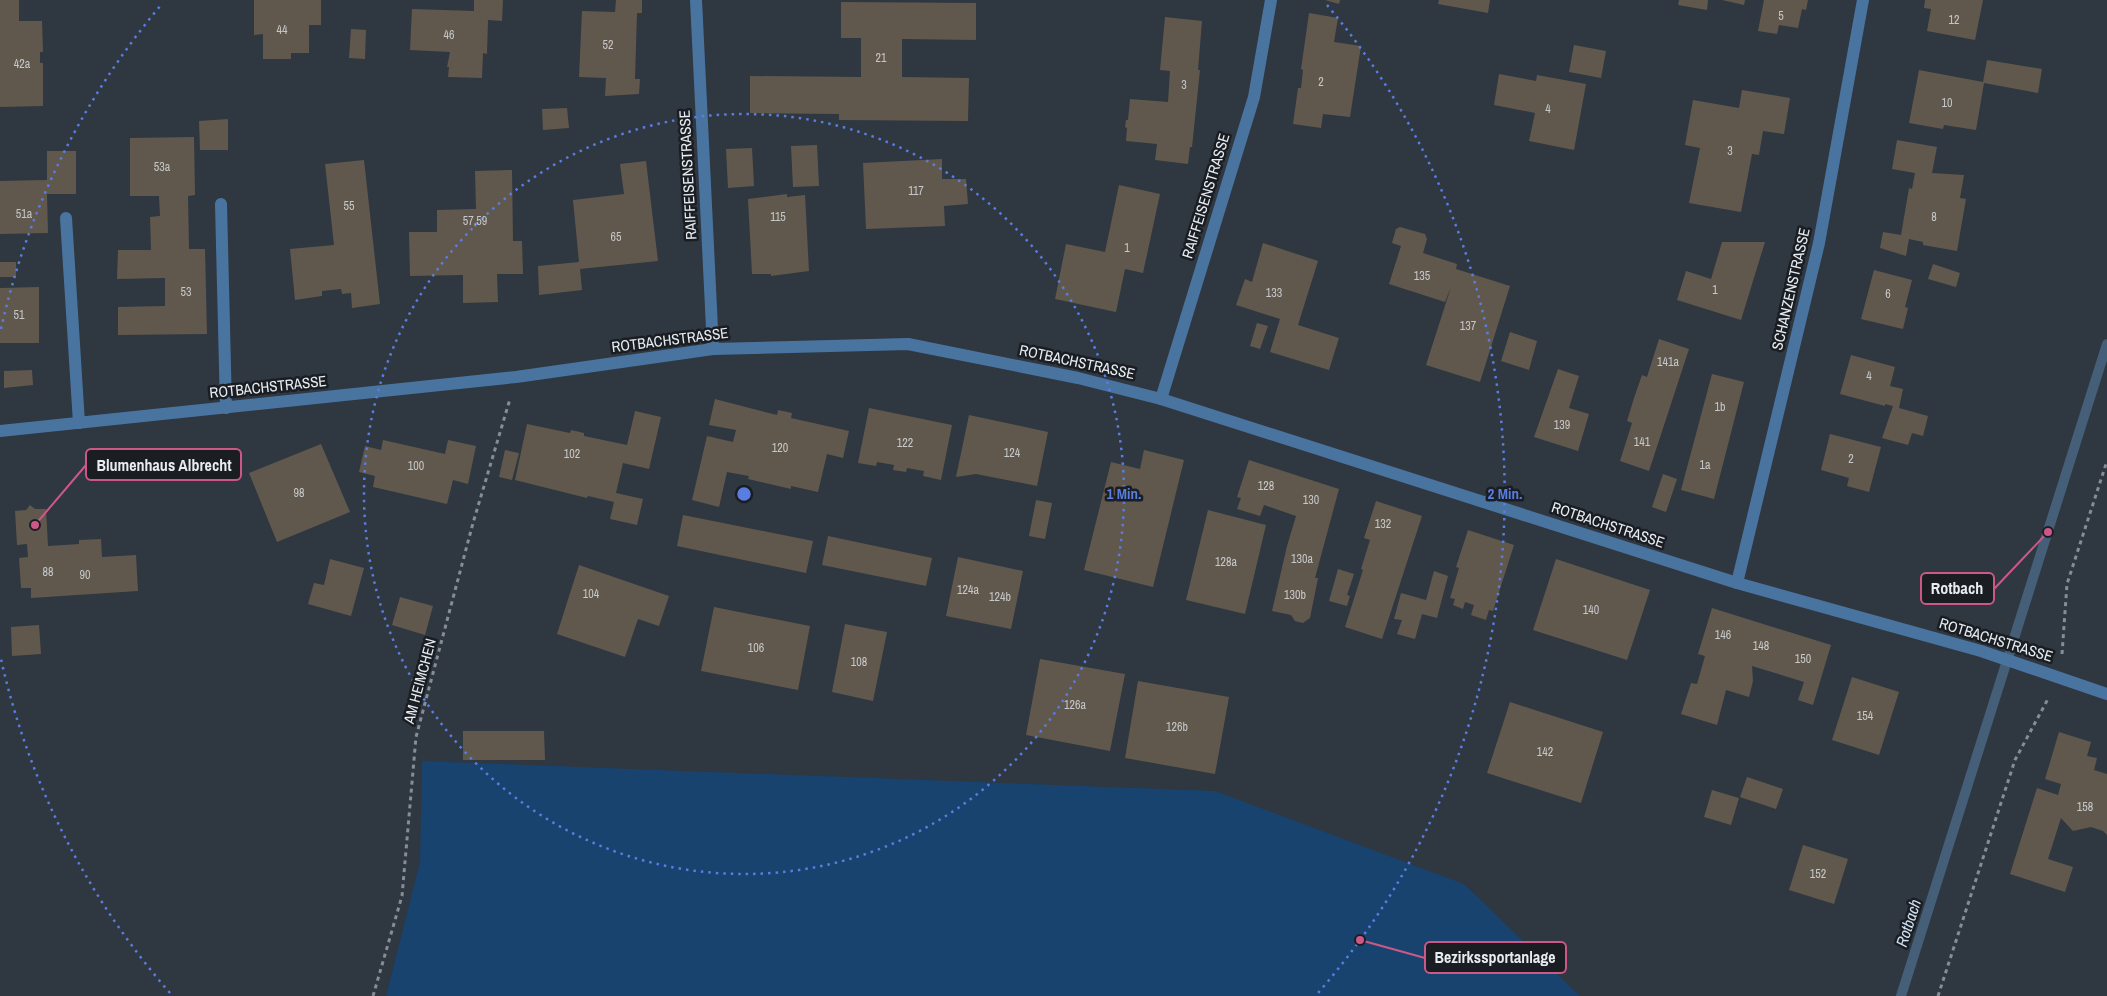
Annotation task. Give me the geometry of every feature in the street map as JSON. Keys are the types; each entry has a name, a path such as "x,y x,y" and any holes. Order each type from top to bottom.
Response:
{"street":[{"name":"RAIFFEISENSTRASSE","path":"696,0 713,349"},
{"name":"RAIFFEISENSTRASSE","path":"1161,398 1254,97 1270,0"},
{"name":"SCHANZENSTRASSE","path":"1737,583 1819,243 1863,0"},
{"path":"221,204 226,408"},
{"path":"66,218 79,423"},
{"name":"ROTBACHSTRASSE","path":"0,431 516,377 713,349 908,344 1078,378 1161,398 1737,583 1981,651 2107,694"}],"path":[{"name":"AM HEIMCHEN","path":"373,996 402,896 416,737 473,523 516,377"},
{"path":"1938,996 2015,760 2060,678 2067,584 2107,461"}],"shaded area":[{"path":"422,761 1215,791 1464,884 1580,996 386,996 420,862"}],"building":[{"path":"0,0 19,0 19,21 42,21 43,52 40,52 40,63 43,63 43,106 0,107"},
{"path":"254,0 321,0 321,25 309,25 309,53 291,53 291,59 263,59 263,34 254,35"},
{"path":"474,0 503,0 502,21 488,20 487,54 483,53 482,78 448,77 449,67 447,67 450,52 410,50 412,9 474,11"},
{"path":"616,0 642,0 642,13 637,13 635,79 640,79 639,94 605,96 606,78 579,77 582,11 615,12"},
{"path":"1325,0 1340,0 1339,4"},
{"path":"1439,0 1490,0 1488,13 1438,4"},
{"path":"1679,0 1708,0 1707,10 1678,5"},
{"path":"1722,0 1745,0 1744,5"},
{"path":"1764,0 1808,0 1806,10 1802,9 1798,28 1779,25 1777,34 1758,31"},
{"path":"1925,0 1983,0 1975,40 1927,31 1931,9 1924,8"},
{"path":"841,2 976,3 976,40 902,39 902,77 969,78 968,121 839,120 839,114 750,113 750,76 861,77 861,38 841,38"},
{"path":"1309,13 1338,18 1334,42 1361,46 1350,117 1323,114 1321,128 1293,124 1298,88 1301,88 1303,70 1301,69"},
{"path":"1165,17 1202,21 1198,70 1200,70 1192,147 1190,147 1188,164 1155,160 1157,144 1126,141 1127,128 1125,127 1126,120 1128,120 1130,99 1168,102 1170,71 1160,70"},
{"path":"351,29 366,30 365,59 349,58"},
{"path":"1574,45 1606,51 1601,78 1569,72"},
{"path":"1987,60 2042,69 2038,93 1984,83 1976,130 1944,125 1943,129 1909,123 1919,70 1983,82"},
{"path":"1499,74 1536,81 1537,75 1586,84 1574,150 1529,141 1535,113 1494,105"},
{"path":"1742,90 1790,98 1784,134 1763,131 1759,155 1752,154 1741,212 1689,203 1700,148 1685,145 1693,100 1739,108"},
{"path":"567,108 569,128 543,130 542,109"},
{"path":"228,119 228,150 200,150 199,121"},
{"path":"194,137 195,195 188,196 189,249 205,249 207,334 118,335 118,307 165,306 165,278 117,279 118,250 151,250 150,217 160,216 159,196 130,196 130,138"},
{"path":"1897,140 1937,147 1932,173 1964,175 1960,198 1966,199 1957,251 1923,245 1923,242 1909,239 1906,256 1880,248 1883,232 1901,235 1909,188 1912,189 1915,173 1892,169"},
{"path":"817,145 819,186 793,187 791,146"},
{"path":"752,148 754,186 728,188 726,149"},
{"path":"47,151 76,151 76,194 47,194 48,233 0,234 0,181 47,180"},
{"path":"942,159 942,179 966,179 968,204 944,206 945,226 866,229 863,163"},
{"path":"364,160 380,304 352,308 351,293 342,294 341,289 322,291 322,296 295,300 290,249 334,245 325,164"},
{"path":"646,161 658,261 580,269 582,290 539,295 538,266 579,262 573,200 624,194 620,164"},
{"path":"512,170 513,241 522,241 523,274 497,274 498,302 463,303 463,275 410,276 409,232 437,232 437,210 476,209 475,171"},
{"path":"1119,185 1160,194 1143,273 1125,269 1116,312 1055,299 1066,244 1105,252"},
{"path":"787,194 787,197 805,195 809,271 771,276 771,274 752,274 748,199"},
{"path":"1400,227 1425,234 1427,239 1423,253 1457,264 1456,269 1510,286 1480,382 1426,365 1451,287 1445,302 1389,284 1401,246 1392,243 1396,229"},
{"path":"1722,242 1765,242 1741,320 1677,300 1686,271 1711,279"},
{"path":"1263,243 1318,261 1298,325 1339,338 1329,370 1270,352 1280,319 1236,305 1245,279 1252,282"},
{"path":"0,262 16,262 16,277 0,277"},
{"path":"1933,264 1960,273 1956,287 1928,279"},
{"path":"1874,270 1912,280 1905,307 1908,308 1903,329 1861,319"},
{"path":"39,287 39,343 0,343 0,288"},
{"path":"1257,323 1268,326 1260,349 1250,346"},
{"path":"1510,332 1537,341 1529,370 1501,361"},
{"path":"1659,339 1689,349 1649,471 1620,461 1632,423 1627,421 1634,398 1642,375 1647,377"},
{"path":"1851,355 1895,367 1890,386 1903,389 1899,408 1928,416 1923,436 1912,433 1908,445 1882,438 1893,406 1885,404 1885,406 1840,394"},
{"path":"1558,369 1579,376 1569,408 1589,414 1578,451 1534,437"},
{"path":"32,370 33,385 4,388 4,371"},
{"path":"1712,374 1744,382 1714,499 1681,490"},
{"path":"715,399 777,415 778,410 792,413 791,418 849,431 843,458 827,454 818,492 791,486 791,489 748,479 749,476 727,472 719,507 692,500 707,436 733,442 736,430 709,425"},
{"path":"869,408 952,425 941,480 923,476 924,471 907,468 906,472 893,470 894,465 877,462 876,466 858,463"},
{"path":"635,411 661,417 649,469 623,463 616,493 643,499 637,525 610,519 614,502 588,496 587,498 515,480 527,424 570,433 571,430 584,433 584,436 627,445"},
{"path":"969,415 1048,432 1037,486 976,474 956,477"},
{"path":"1830,434 1881,447 1869,492 1847,486 1849,478 1821,470"},
{"path":"383,440 445,454 448,440 476,446 468,484 453,480 447,504 373,487 375,476 359,472 365,446 381,450"},
{"path":"321,444 350,512 277,542 249,473"},
{"path":"505,450 519,453 512,480 499,477"},
{"path":"1144,450 1184,460 1153,587 1084,570 1111,462 1140,469"},
{"path":"1249,460 1339,489 1315,578 1318,578 1310,618 1303,623 1295,621 1291,615 1272,611 1296,516 1264,505 1260,516 1237,509 1241,498 1237,497"},
{"path":"1663,474 1677,479 1666,512 1652,507"},
{"path":"1036,500 1052,503 1045,539 1029,536"},
{"path":"1376,501 1422,516 1382,639 1345,627 1363,570 1361,569 1370,540 1364,538"},
{"path":"30,505 35,509 46,509 48,546 79,544 79,540 101,539 102,557 136,555 138,591 31,598 31,588 21,588 19,558 28,557 27,544 17,545 15,511 26,510"},
{"path":"1208,510 1266,525 1245,614 1186,600"},
{"path":"683,515 813,541 806,573 677,546"},
{"path":"1468,530 1514,545 1493,611 1489,610 1486,620 1471,615 1474,605 1465,602 1463,609 1453,605 1455,599 1450,598 1459,568 1456,567"},
{"path":"828,536 932,558 926,586 822,565"},
{"path":"958,557 1023,571 1011,629 946,616"},
{"path":"330,559 364,568 351,616 308,604 314,583 324,585"},
{"path":"1556,559 1650,590 1627,660 1533,630"},
{"path":"579,565 669,596 659,626 638,619 625,657 557,634"},
{"path":"1338,569 1354,574 1347,595 1350,596 1347,606 1329,601"},
{"path":"1434,571 1448,576 1437,618 1422,614 1415,639 1397,634 1402,620 1394,619 1401,593 1426,600"},
{"path":"400,597 433,606 425,635 392,625"},
{"path":"714,607 810,626 798,690 701,671"},
{"path":"1712,608 1831,645 1813,705 1798,700 1804,682 1752,666 1753,681 1749,697 1726,690 1717,725 1681,714 1691,683 1697,684 1705,656 1698,654"},
{"path":"845,624 887,632 873,701 832,692"},
{"path":"39,625 41,654 12,656 11,627"},
{"path":"1040,659 1125,674 1110,751 1026,735"},
{"path":"1852,677 1899,692 1879,755 1832,740"},
{"path":"1138,681 1229,697 1215,774 1125,758"},
{"path":"1510,702 1603,732 1581,803 1487,773"},
{"path":"463,731 544,731 545,760 463,760"},
{"path":"2059,732 2091,742 2087,756 2097,758 2094,770 2107,774 2107,835 2103,831 2091,827 2073,831 2061,818 2048,859 2073,867 2065,892 2010,874 2037,788 2058,795 2061,784 2045,779"},
{"path":"1747,777 1783,789 1776,809 1740,797"},
{"path":"1712,790 1739,798 1731,825 1704,817"},
{"path":"1803,845 1848,859 1834,904 1789,890"}],"waterway":[{"name":"Rotbach","path":"1901,996 2107,344"}],"place":[{"name":"Blumenhaus Albrecht","path":"35,525"},
{"name":"Rotbach","path":"2048,532"},
{"name":"Bezirkssportanlage","path":"1360,940"}]}
